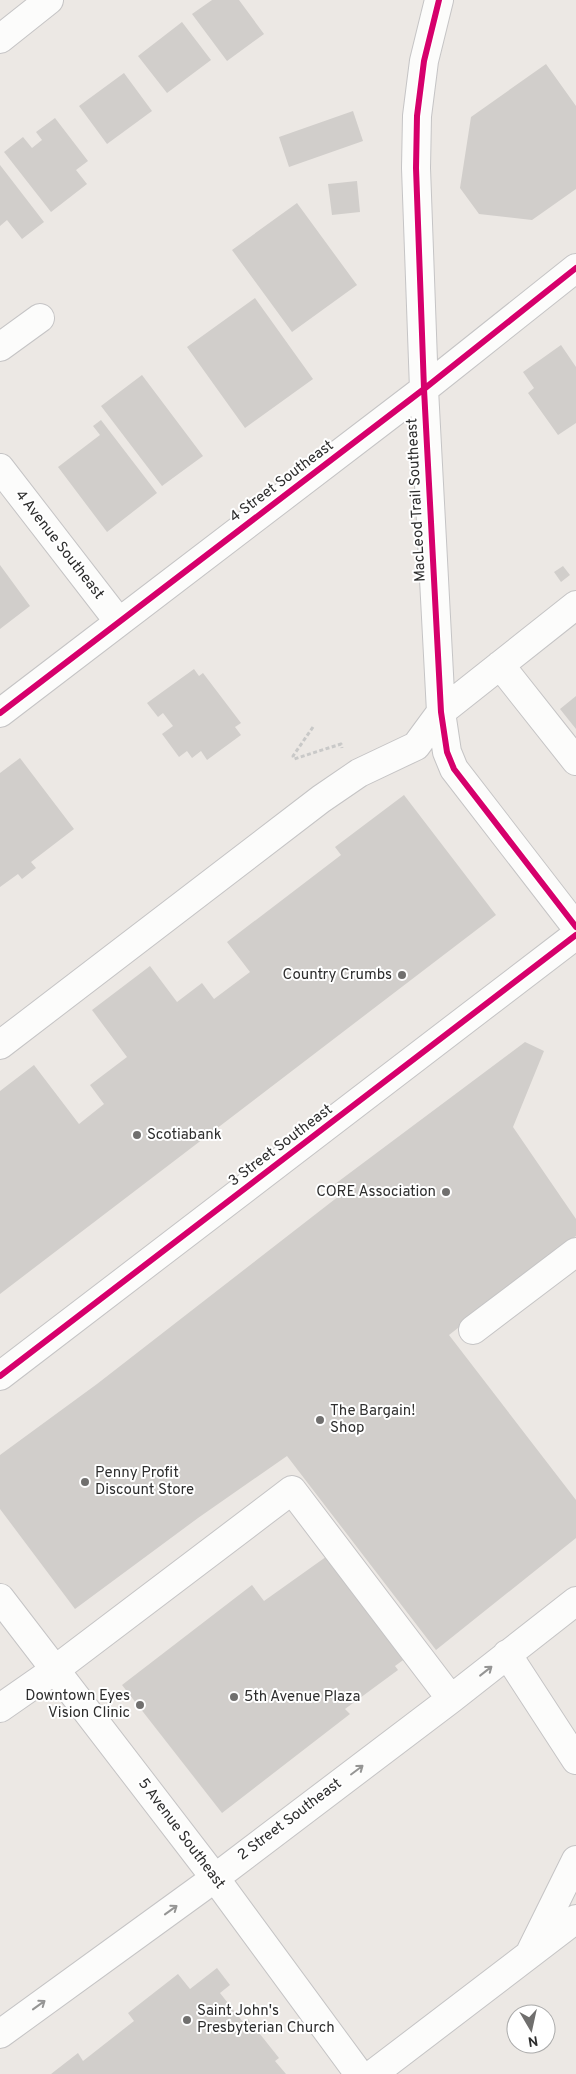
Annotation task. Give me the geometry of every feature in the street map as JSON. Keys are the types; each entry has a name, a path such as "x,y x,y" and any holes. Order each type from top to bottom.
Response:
{"street":[{"path":"0,39 49,0"},
{"name":"MacLeod Trail Southeast","path":"438,0 424,61 417,116 416,168 424,389 441,712 447,752 454,769 576,927"},
{"name":"4 Street Southeast","path":"0,713 424,389 576,268"},
{"path":"0,347 40,318"},
{"name":"4 Avenue Southeast","path":"0,468 119,622"},
{"path":"0,1045 321,799 359,773 416,746 441,712 576,605"},
{"path":"500,665 576,761"},
{"name":"3 Street Southeast","path":"0,1376 576,935"},
{"path":"473,1330 576,1252"},
{"path":"0,1708 56,1669 292,1490 451,1699"},
{"name":"5 Avenue Southeast","path":"0,1598 215,1878 359,2074"},
{"name":"2 Street Southeast","path":"0,2034 215,1878 451,1699 576,1601"},
{"path":"507,1654 576,1760"},
{"path":"528,1956 576,1860"},
{"path":"373,2074 576,1919"}],"path":[{"path":"313,726 293,756 294,759 341,744 343,748 338,755"}],"building":[{"path":"212,0 239,0 264,34 227,61 192,14"},
{"path":"182,22 211,60 167,93 138,56"},
{"path":"546,64 576,106 576,189 532,220 479,214 460,188 471,117"},
{"path":"124,73 152,111 107,144 79,106"},
{"path":"353,111 363,141 289,167 279,137"},
{"path":"55,118 88,161 76,170 87,184 51,212 4,152 23,137 32,148 42,140 36,132"},
{"path":"0,165 44,222 22,239 7,220 0,226"},
{"path":"357,181 360,212 332,215 328,184"},
{"path":"297,203 357,285 292,332 232,250"},
{"path":"255,298 313,379 245,428 187,347"},
{"path":"561,345 576,367 576,423 558,435 528,393 534,388 523,372"},
{"path":"142,375 203,456 162,486 101,406"},
{"path":"101,420 157,493 107,532 58,467 100,435 93,426"},
{"path":"0,565 30,606 0,629"},
{"path":"563,566 570,575 561,582 554,572"},
{"path":"194,669 199,676 203,673 241,723 235,727 241,735 207,760 201,751 192,758 187,751 179,757 162,734 173,726 163,713 158,717 147,703"},
{"path":"576,696 576,729 560,709"},
{"path":"20,758 74,829 31,862 36,868 22,879 18,874 0,887 0,773"},
{"path":"404,795 496,915 0,1294 0,1091 34,1065 79,1124 104,1104 90,1085 127,1057 92,1010 150,966 177,1002 202,983 214,999 250,972 227,942 341,855 335,847"},
{"name":"The Bargain! Shop","path":"525,1042 544,1051 513,1127 576,1219 576,1236 449,1335 576,1500 576,1538 436,1650 287,1456 198,1518 75,1609 0,1509 0,1455 97,1384 339,1196 331,1187"},
{"name":"5th Avenue Plaza","path":"330,1554 406,1658 395,1666 398,1670 345,1709 350,1714 222,1813 122,1685 252,1585 264,1601"},
{"name":"Saint John's Presbyterian Church","path":"217,1968 230,1985 220,1993 243,2022 248,2019 279,2058 275,2061 286,2074 51,2074 78,2053 83,2061 134,2021 128,2013 178,1974 190,1989"}],"cycle path":[{"path":"439,0 424,61 417,116 416,168 424,389 441,712 447,752 454,769 576,927"},
{"path":"0,713 424,389 576,268"},
{"path":"0,1376 576,935"}],"place":[{"name":"Country Crumbs","path":"402,975"},
{"name":"Scotiabank","path":"137,1135"},
{"name":"CORE Association","path":"446,1192"},
{"name":"The Bargain! Shop","path":"320,1420"},
{"name":"Penny Profit Discount Store","path":"85,1482"},
{"name":"5th Avenue Plaza","path":"234,1697"},
{"name":"Downtown Eyes Vision Clinic","path":"140,1705"},
{"name":"Saint John's Presbyterian Church","path":"187,2020"}]}
